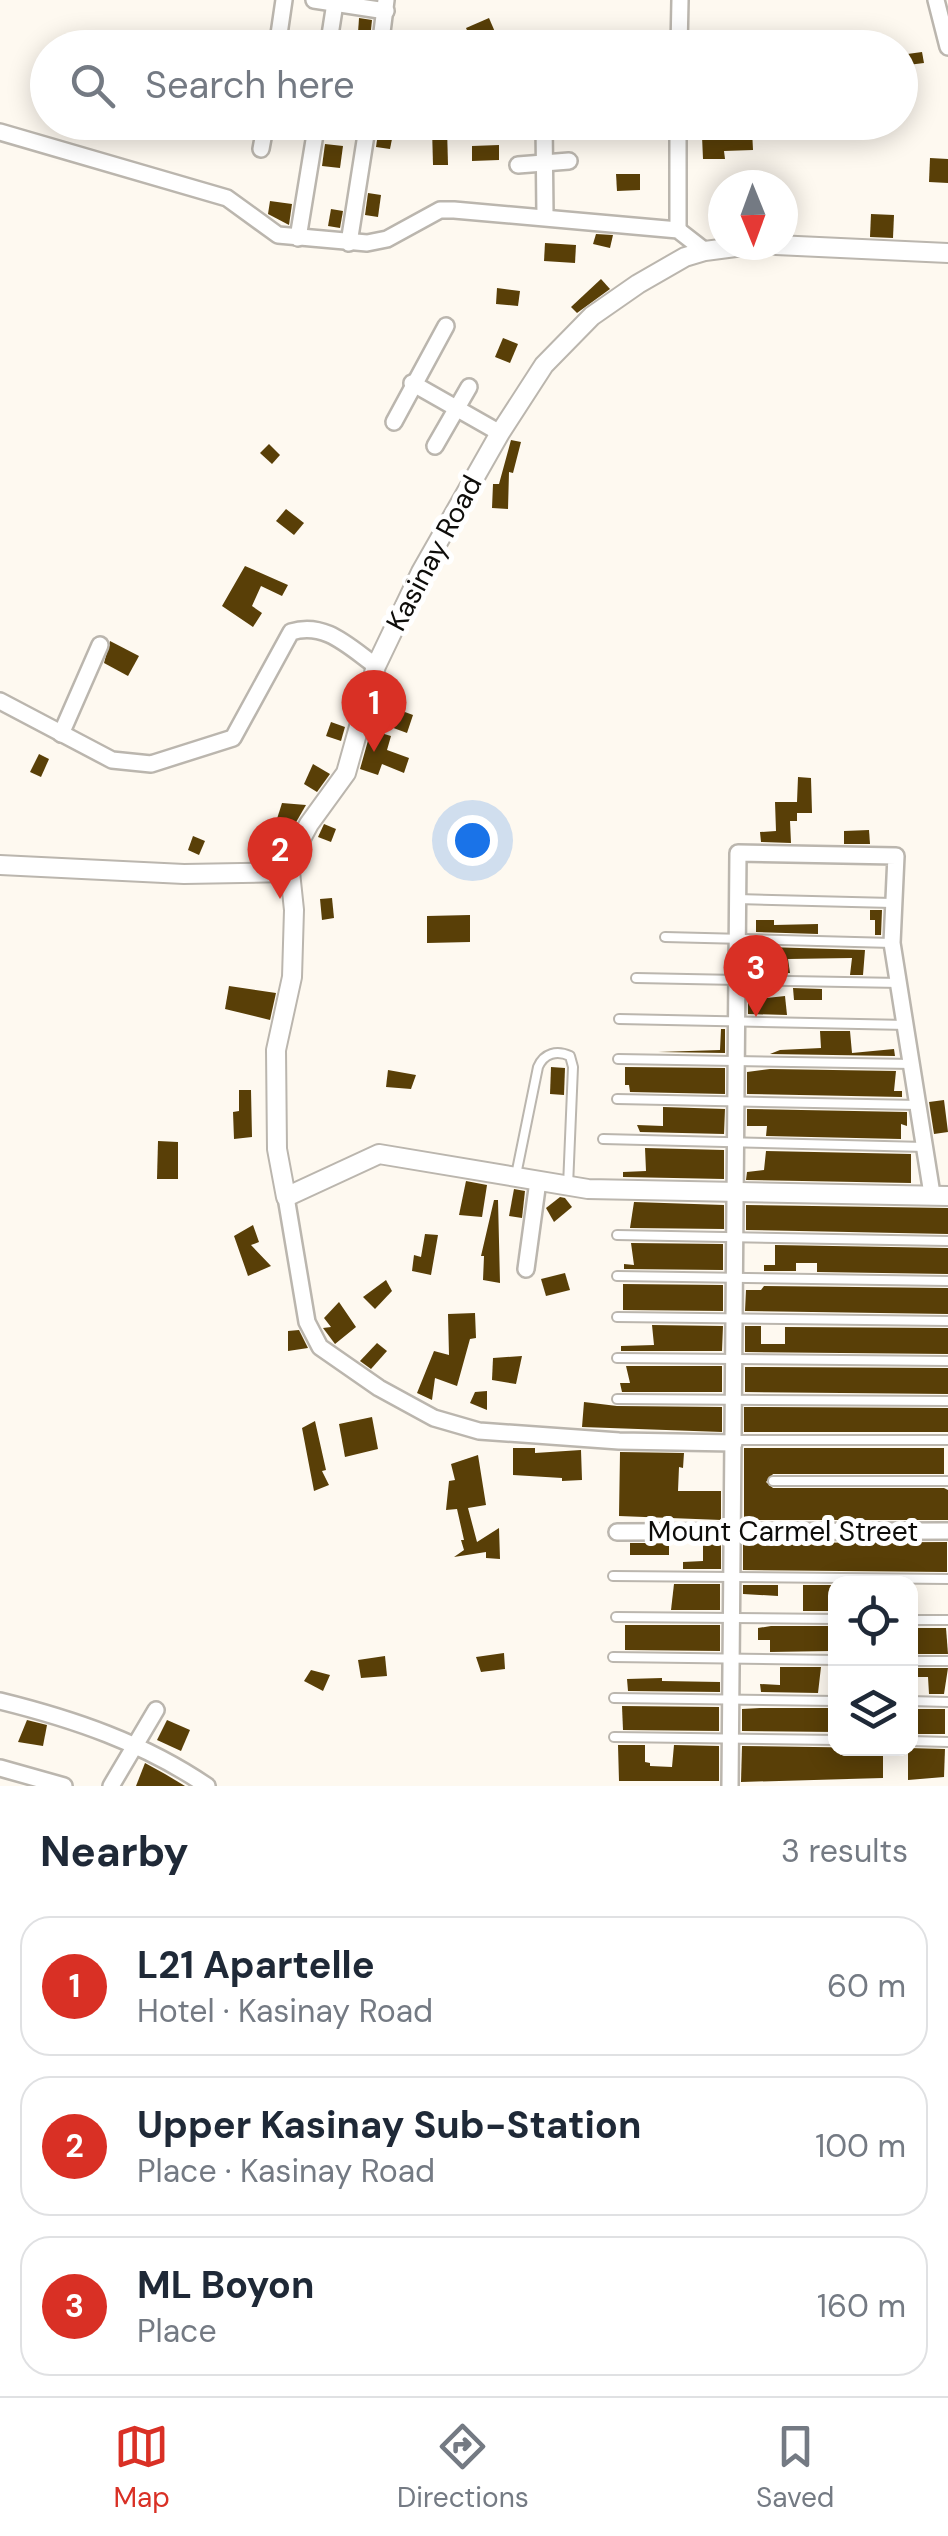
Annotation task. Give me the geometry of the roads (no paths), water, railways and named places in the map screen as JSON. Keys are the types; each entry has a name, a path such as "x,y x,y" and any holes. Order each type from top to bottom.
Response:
{"street":[{"path":"280,30 284,0"},
{"path":"314,0 386,6"},
{"path":"679,30 680,0"},
{"path":"936,0 948,47"},
{"path":"331,30 335,3"},
{"path":"0,132 227,198 278,235 350,243 388,239 440,210 678,230 705,251"},
{"path":"262,149 263,140"},
{"path":"298,238 314,140"},
{"path":"350,243 361,140"},
{"path":"544,140 545,216"},
{"path":"678,140 678,230"},
{"path":"518,165 570,161"},
{"path":"798,246 948,253"},
{"name":"Kasinay Road","path":"290,872 295,850 308,824 346,772 376,666 421,572 500,433 544,365 592,316 685,257 708,251"},
{"path":"394,422 446,326"},
{"path":"412,384 500,433"},
{"path":"435,446 470,387"},
{"path":"0,701 112,760 151,764 233,738 291,632 306,627 324,630 376,666"},
{"path":"61,734 100,646"},
{"path":"286,1198 380,1154 568,1186 614,1189 736,1191 940,1195 925,1147 892,943 896,856 738,854 736,1022 736,1191 734,1442 730,1786"},
{"path":"0,865 184,874 290,872 294,910 292,977 276,1050 276,1149 308,1322 320,1347 434,1418 479,1431 619,1441 734,1442"},
{"path":"526,1269 538,1181"},
{"name":"Mount Carmel Street","path":"617,1532 948,1531"},
{"path":"0,1701 68,1718 135,1746 207,1786"},
{"path":"111,1786 156,1710"},
{"path":"0,1768 64,1786"}],"lane":[{"path":"738,899 892,904"},
{"path":"665,938 892,943"},
{"path":"636,978 900,983"},
{"path":"619,1019 907,1024"},
{"path":"516,1177 538,1067 545,1057 561,1052 570,1056 573,1066 568,1186"},
{"path":"618,1059 913,1064"},
{"path":"617,1099 919,1104"},
{"path":"603,1139 925,1147"},
{"path":"618,1235 948,1241"},
{"path":"617,1276 948,1281"},
{"path":"617,1317 948,1321"},
{"path":"617,1358 948,1361"},
{"path":"617,1399 948,1401"},
{"path":"734,1442 948,1440"},
{"path":"773,1481 948,1481"},
{"path":"613,1576 948,1579"},
{"path":"616,1617 828,1619"},
{"path":"918,1620 948,1620"},
{"path":"613,1658 828,1660"},
{"path":"918,1661 948,1662"},
{"path":"614,1698 828,1700"},
{"path":"918,1701 948,1702"},
{"path":"614,1737 828,1740"},
{"path":"918,1741 948,1742"}],"place":[{"name":"L21 Apartelle","path":"374,752"},
{"name":"Upper Kasinay Sub-Station","path":"280,899"},
{"name":"ML Boyon","path":"756,1017"}]}
